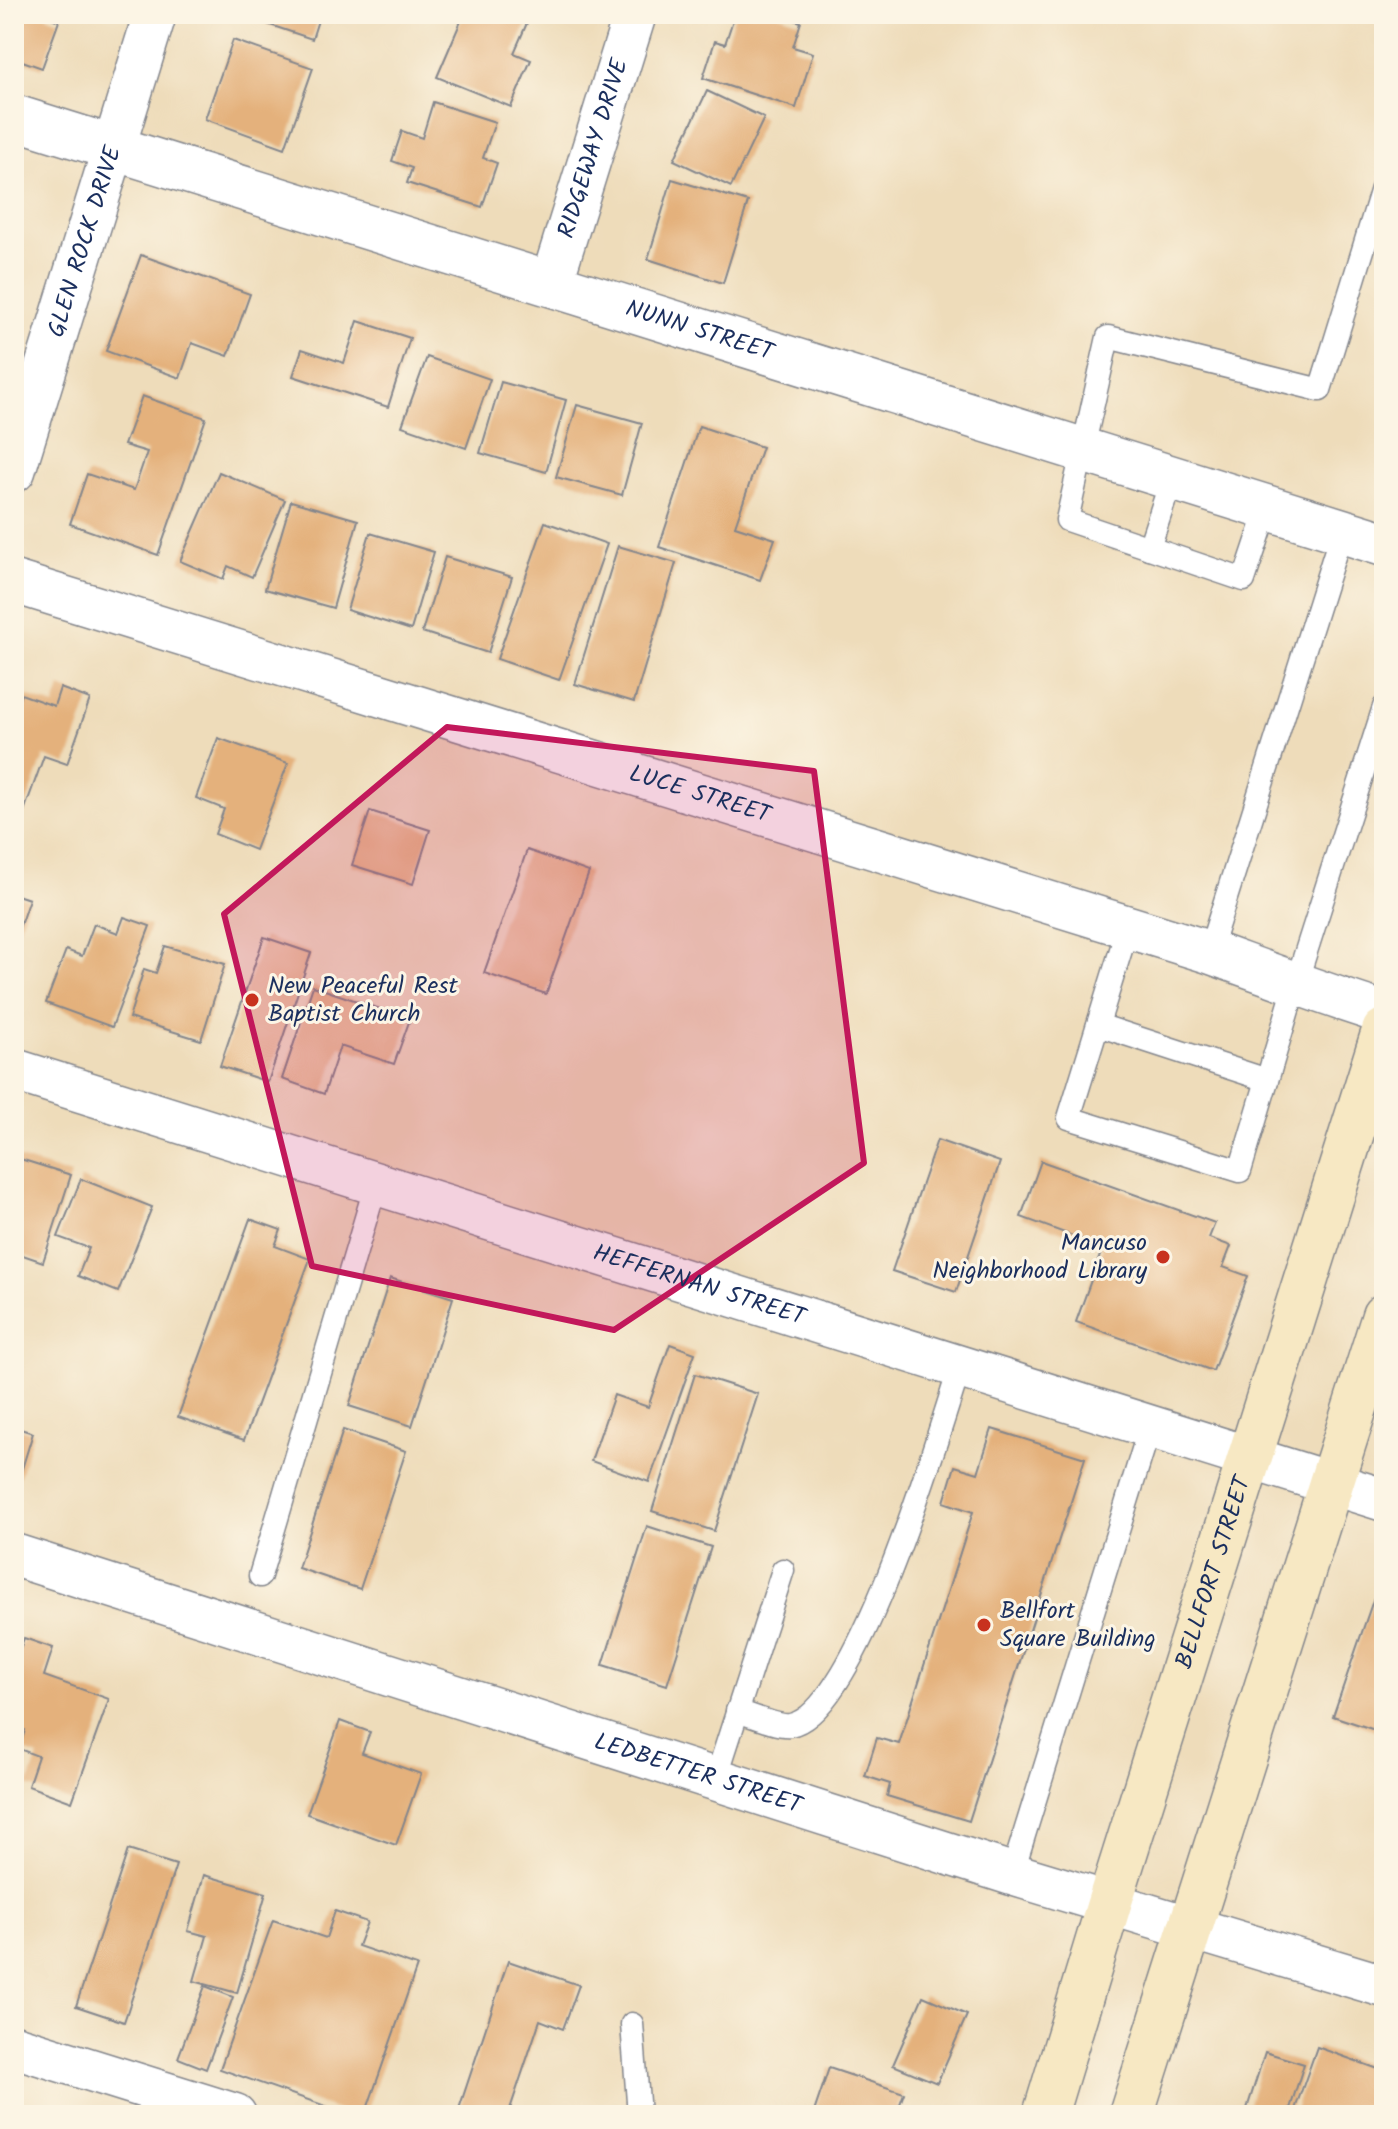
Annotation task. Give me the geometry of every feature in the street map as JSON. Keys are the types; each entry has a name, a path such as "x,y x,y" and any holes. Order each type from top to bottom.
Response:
{"main road":[{"name":"BELLFORT STREET","path":"1045,2115 1248,1457 1384,1031"},
{"path":"1131,2115 1384,1316"}],"street":[{"name":"GLEN ROCK DRIVE","path":"14,471 155,14"},
{"name":"RIDGEWAY DRIVE","path":"551,284 635,14"},
{"name":"NUNN STREET","path":"14,117 1384,544"},
{"name":"LUCE STREET","path":"14,582 1209,952 1324,995 1384,1013"},
{"name":"HEFFERNAN STREET","path":"14,1070 1384,1500"},
{"name":"LEDBETTER STREET","path":"14,1555 1012,1874 1384,1986"},
{"path":"14,2046 235,2115"}],"lane":[{"path":"1268,508 1244,580 1067,520 1108,337 1320,390 1384,182"},
{"path":"1149,548 1172,478"},
{"path":"1209,952 1342,531"},
{"path":"1128,927 1069,1118 1240,1171 1384,707"},
{"path":"1098,1025 1267,1080"},
{"path":"260,1576 376,1184"},
{"path":"737,1711 788,1726 809,1715 840,1679 880,1600 960,1367"},
{"path":"1012,1874 1150,1427"},
{"path":"716,1778 783,1570"},
{"path":"632,2024 639,2115"}],"highlighted area":[{"path":"447,727 814,771 864,1163 614,1330 312,1266 224,914"}],"building":[{"path":"14,14 42,14 59,21 42,68 14,58"},
{"path":"237,14 320,14 312,39"},
{"path":"464,14 504,14 527,23 514,53 531,60 511,107 437,77"},
{"path":"735,14 777,14 801,22 793,47 813,53 796,108 703,78 715,41 725,44"},
{"path":"233,40 313,68 285,148 205,119"},
{"path":"707,91 764,118 731,187 674,160"},
{"path":"433,102 495,122 483,158 497,163 482,207 407,183 412,168 392,161 402,131 422,138"},
{"path":"672,179 748,202 723,283 648,259"},
{"path":"141,255 250,294 228,356 192,343 180,378 106,351"},
{"path":"358,321 410,338 388,407 293,376 302,349 344,363"},
{"path":"427,357 490,379 466,448 402,426"},
{"path":"501,382 566,400 546,472 480,453"},
{"path":"142,396 206,418 158,555 70,524 87,474 134,490 147,452 124,445"},
{"path":"577,405 642,423 622,495 556,477"},
{"path":"699,426 762,447 735,526 775,539 760,580 659,547"},
{"path":"219,472 285,500 252,577 228,566 223,579 180,561"},
{"path":"291,501 358,520 333,608 265,589"},
{"path":"545,522 607,544 559,680 497,659"},
{"path":"370,533 434,552 411,630 347,610"},
{"path":"618,546 676,563 634,702 575,684"},
{"path":"445,557 512,577 488,653 422,632"},
{"path":"60,688 90,699 67,764 44,756 14,839 14,714 21,694 54,706"},
{"path":"218,738 288,763 255,850 215,834 224,809 196,798"},
{"path":"370,811 430,830 413,884 352,865"},
{"path":"527,850 589,872 546,994 484,973"},
{"path":"14,894 29,899 15,940 14,940"},
{"path":"124,917 150,926 112,1027 46,1003 66,950 82,956 94,924 118,933"},
{"path":"264,937 311,953 268,1082 220,1066"},
{"path":"165,946 225,964 201,1040 129,1018 144,969 156,973"},
{"path":"313,986 410,1019 394,1064 340,1046 324,1094 282,1079"},
{"path":"937,1140 1000,1162 956,1292 892,1271"},
{"path":"14,1157 71,1175 43,1262 14,1252"},
{"name":"Mancuso Neighborhood Library","path":"1041,1161 1215,1223 1209,1238 1231,1246 1223,1267 1248,1276 1213,1371 1076,1322 1103,1247 1021,1217"},
{"path":"81,1179 152,1207 118,1292 78,1276 89,1248 58,1237"},
{"path":"250,1219 281,1230 275,1246 310,1259 244,1440 178,1417"},
{"path":"390,1278 453,1298 412,1426 349,1406"},
{"path":"670,1344 695,1353 649,1482 591,1461 614,1395 648,1407"},
{"path":"695,1374 758,1394 714,1531 652,1511"},
{"path":"14,1427 33,1433 17,1485 14,1484"},
{"name":"Bellfort Square Building","path":"992,1429 1085,1458 969,1821 887,1796 890,1784 865,1776 877,1738 899,1744 973,1512 944,1502 955,1466 978,1473"},
{"path":"343,1430 406,1451 360,1589 298,1568"},
{"path":"647,1526 711,1547 667,1685 603,1665"},
{"path":"1379,1583 1384,1584 1384,1733 1333,1716"},
{"path":"24,1638 53,1648 44,1676 109,1699 72,1802 28,1786 38,1756 19,1749 25,1730 14,1726 14,1666"},
{"path":"340,1721 370,1732 362,1753 421,1774 396,1845 307,1814"},
{"path":"128,1850 176,1865 124,2022 76,2006"},
{"path":"204,1875 266,1893 237,1993 194,1981 207,1936 188,1931"},
{"path":"335,1911 367,1922 358,1946 417,1966 365,2115 351,2115 220,2069 273,1920 326,1938"},
{"path":"508,1961 579,1985 563,2029 540,2020 508,2115 457,2115"},
{"path":"205,1986 233,1997 206,2069 178,2058"},
{"path":"923,1996 967,2015 937,2083 893,2065"},
{"path":"1317,2047 1384,2071 1384,2115 1293,2115"},
{"path":"1265,2052 1304,2064 1288,2115 1245,2115"},
{"path":"829,2068 904,2093 896,2115 813,2115"}],"place":[{"name":"New Peaceful Rest Baptist Church","path":"252,1000"},
{"name":"Mancuso Neighborhood Library","path":"1163,1257"},
{"name":"Bellfort Square Building","path":"984,1625"}]}
